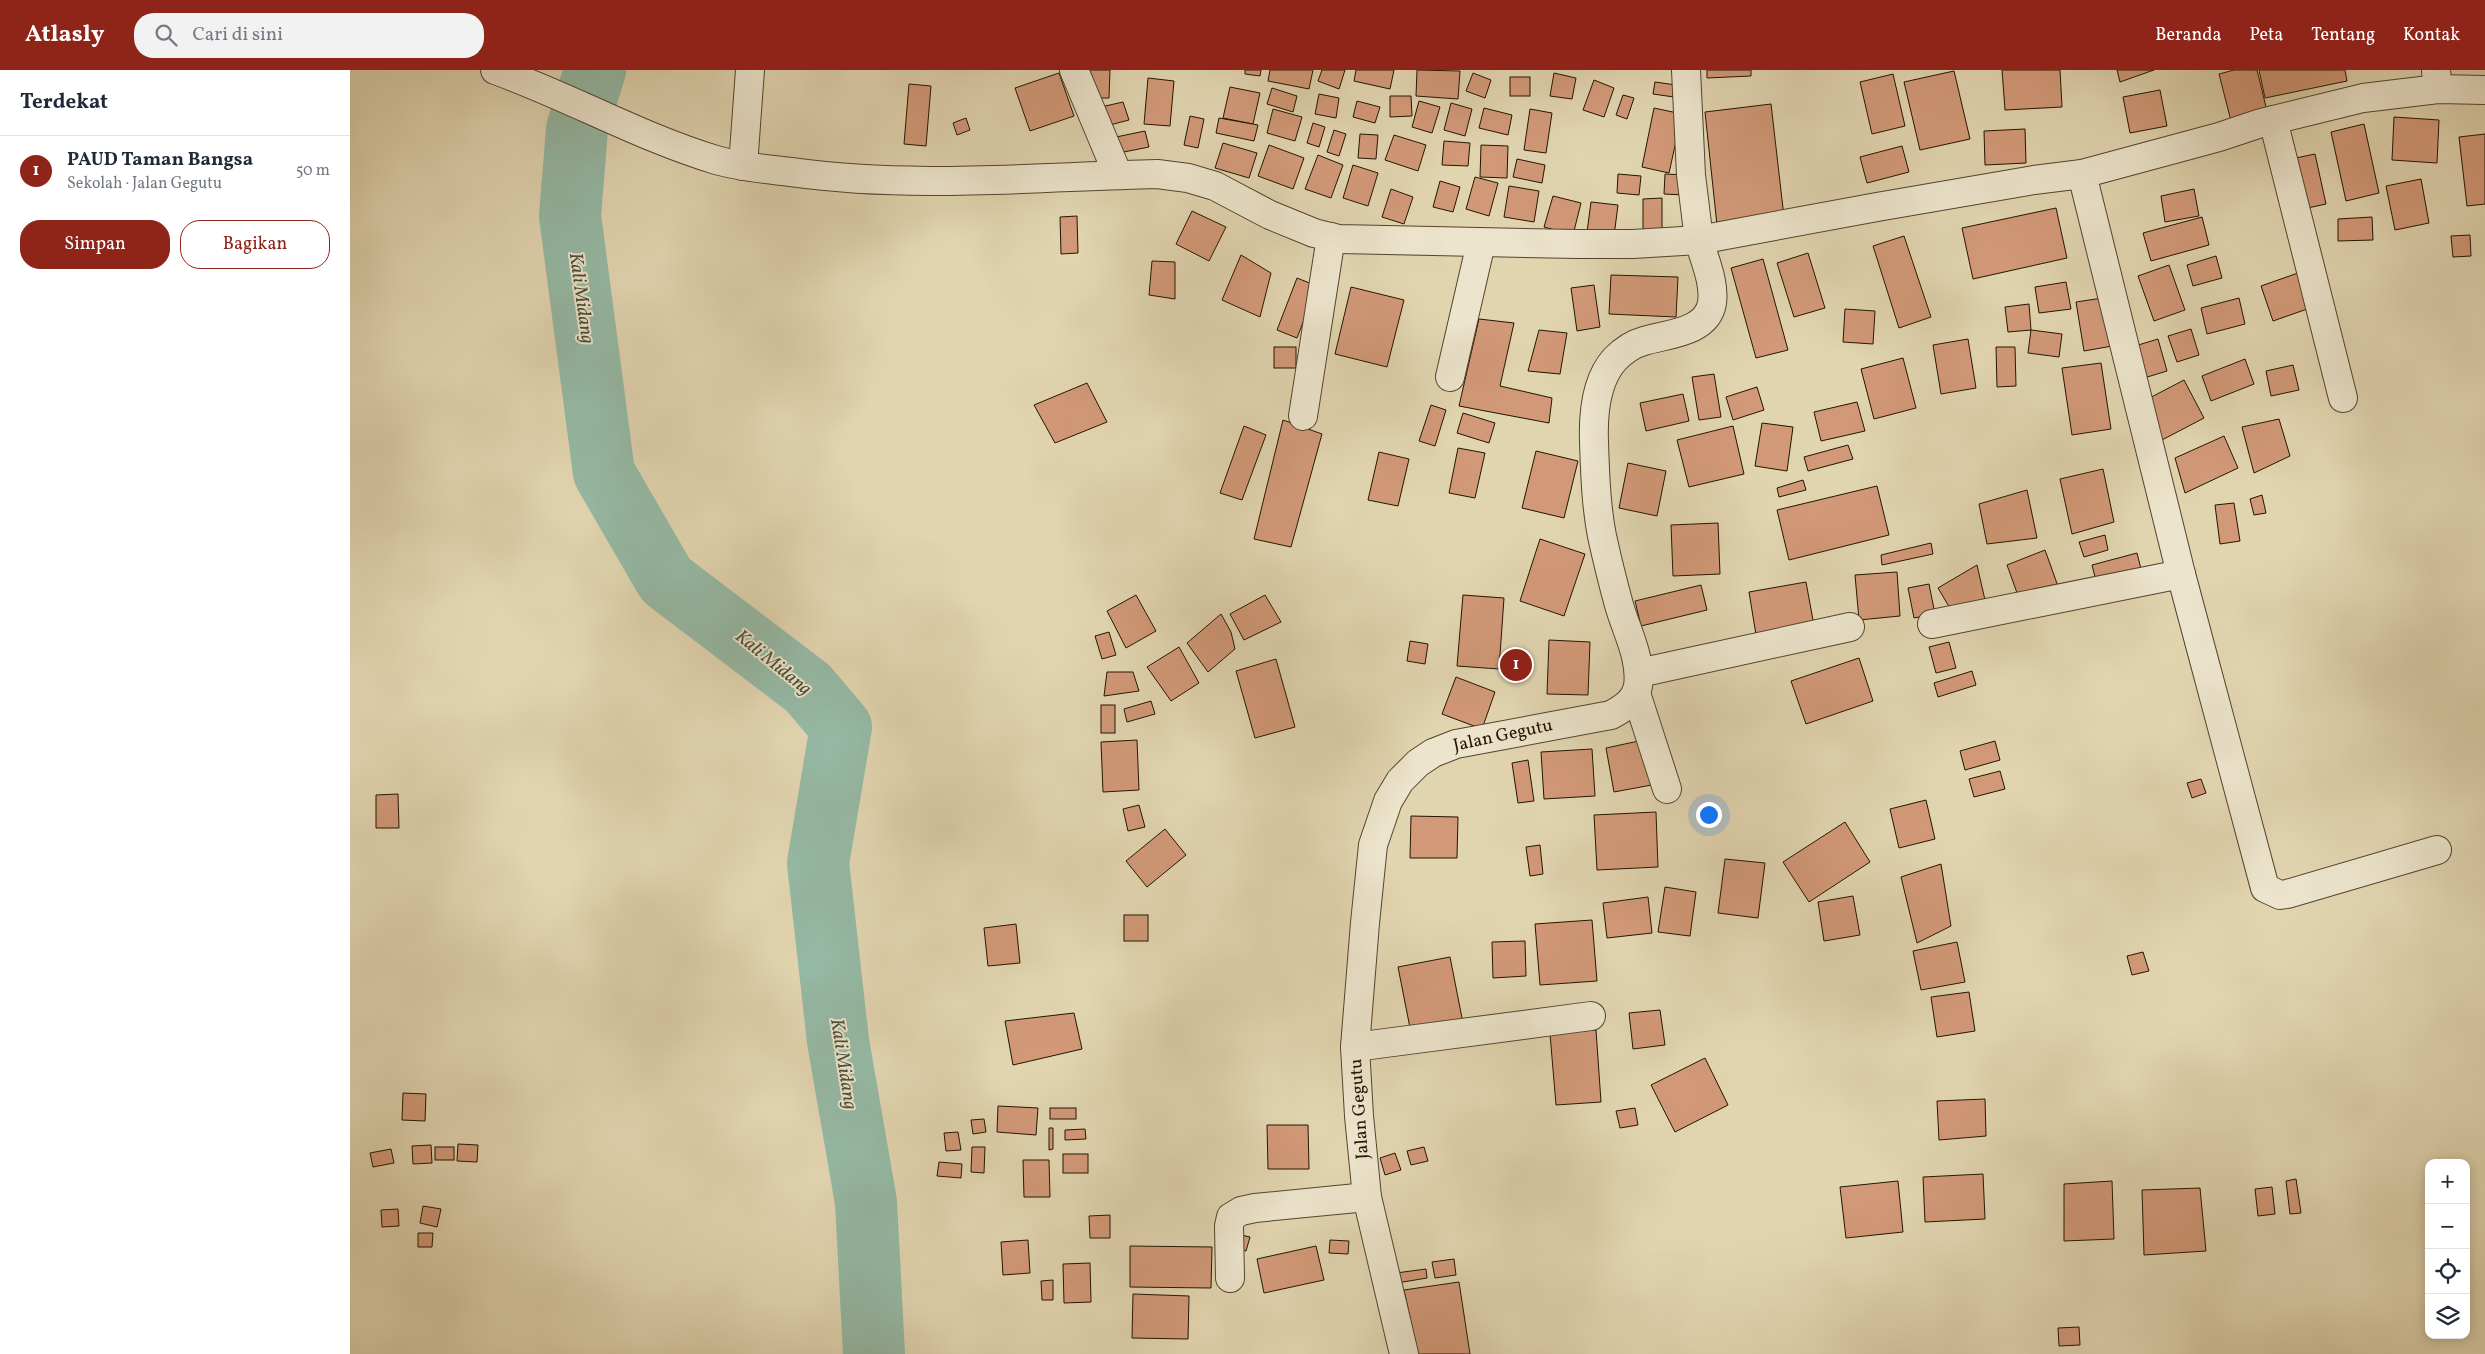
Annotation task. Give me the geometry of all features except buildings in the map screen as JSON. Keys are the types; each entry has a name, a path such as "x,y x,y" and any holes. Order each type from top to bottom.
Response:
{"street":[{"path":"743,166 750,70"},
{"path":"1074,70 1118,175"},
{"path":"1667,789 1637,683 1602,534 1594,440 1597,400 1608,369 1623,352 1642,342 1687,329 1706,317 1712,302 1710,279 1699,240 1691,175 1686,70"},
{"path":"506,74 642,133 717,160 743,166 822,177 932,182 1158,174 1188,178 1215,186 1270,215 1314,233 1339,239 1481,243 1633,244 1699,240 1877,207 2034,180 2082,174 2274,120 2437,80 2485,90"},
{"path":"2274,120 2343,398"},
{"path":"2082,174 2181,574 2265,888 2280,895 2287,894 2437,850"},
{"path":"1303,416 1330,236"},
{"path":"1450,377 1481,243"},
{"path":"1932,624 2181,574"},
{"path":"1637,683 1850,627"},
{"name":"Jalan Gegutu","path":"1404,1354 1367,1197 1355,1047 1372,845 1388,801 1400,781 1418,763 1433,753 1456,744 1611,715 1626,707 1637,683"},
{"path":"1355,1047 1591,1016"},
{"path":"1230,1278 1229,1226 1231,1217 1241,1211 1367,1197"}],"waterway":[{"name":"Kali Midang","path":"595,70 577,129 570,216 604,473 666,580 808,688 841,727 818,863 838,1041 866,1202 874,1354"}],"place":[{"name":"PAUD Taman Bangsa","path":"1516,665"}]}
